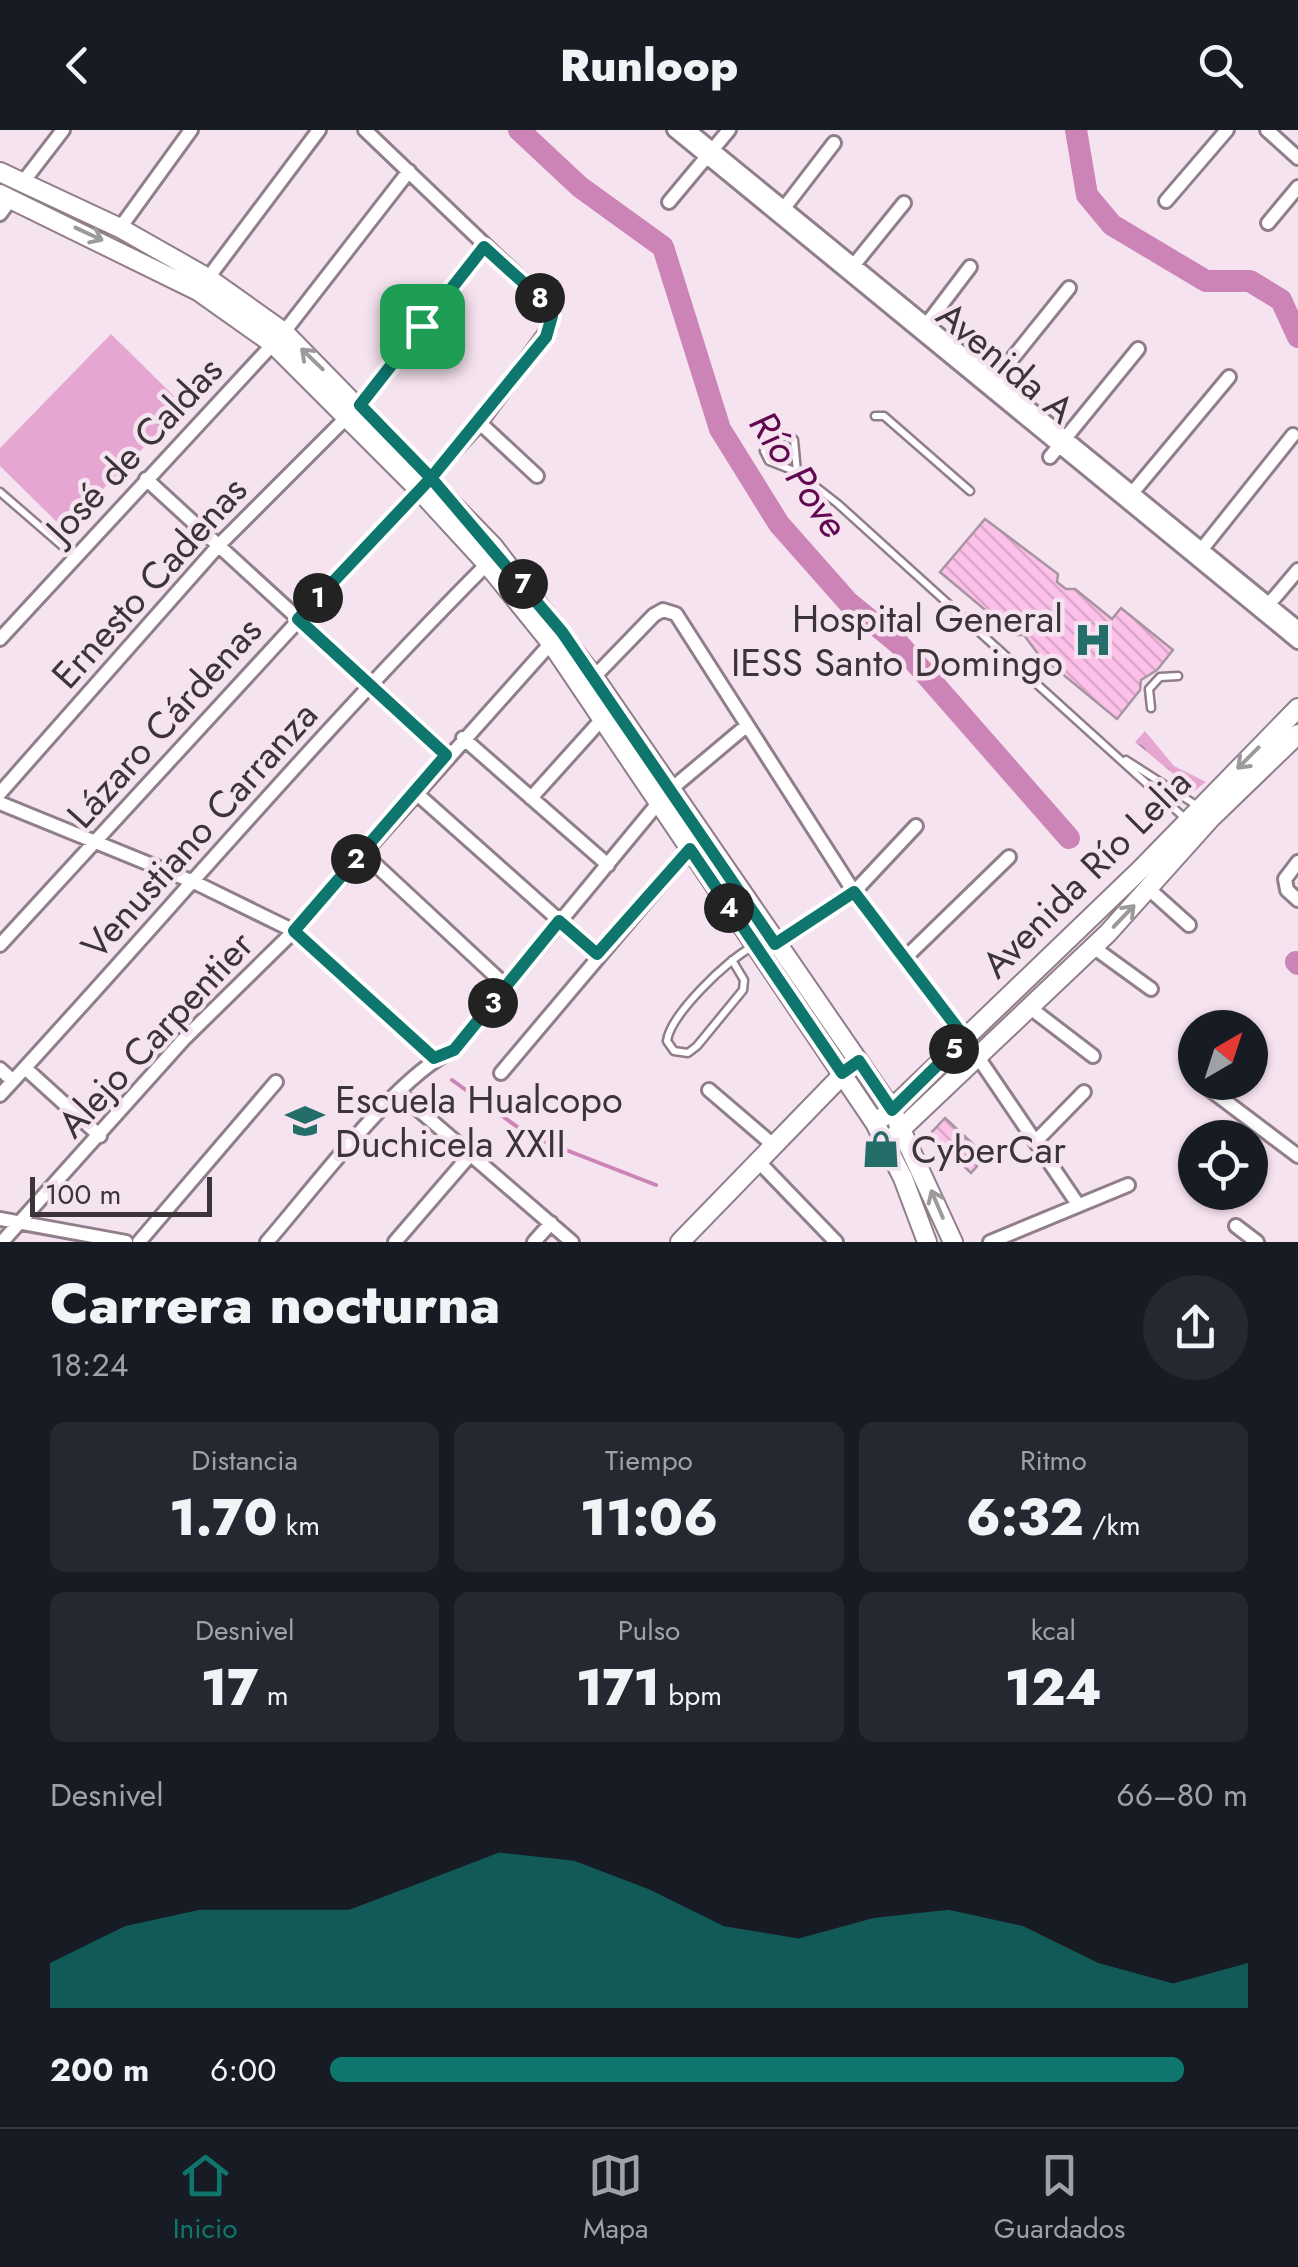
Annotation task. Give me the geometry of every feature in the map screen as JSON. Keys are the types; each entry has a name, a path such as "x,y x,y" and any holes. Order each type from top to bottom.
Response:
{"main road":[{"path":"0,172 120,228 208,278 278,338 493,546 594,678 664,796 690,849 886,1140 927,1242"},
{"path":"4,202 198,291 278,338"},
{"path":"425,484 551,643 602,718 859,1061 903,1130 953,1242"},
{"name":"Avenida Río Lelia","path":"886,1140 903,1130 978,1059 1150,890 1199,819 1298,708"},
{"name":"Avenida Río Lelia","path":"875,1123 1199,819 1298,734"},
{"path":"680,1242 842,1073 859,1061"}],"street":[{"path":"23,182 63,130"},
{"path":"120,228 191,130"},
{"path":"208,278 320,130"},
{"path":"365,130 484,247"},
{"name":"Avenida A","path":"674,130 710,153 924,326 1059,447 1199,553 1265,608 1298,642"},
{"name":"Avenida A","path":"689,130 710,153"},
{"path":"670,202 728,130"},
{"path":"1166,201 1227,130"},
{"path":"1266,130 1298,158"},
{"path":"782,211 834,142"},
{"name":"José de Caldas","path":"0,639 278,338 409,171"},
{"path":"1268,223 1298,187"},
{"path":"852,268 904,203"},
{"name":"Lázaro Cárdenas","path":"0,945 480,423 546,337 552,316 548,305 484,247"},
{"name":"Ernesto Cadenas","path":"0,793 219,545 354,410 484,247"},
{"path":"924,326 970,268"},
{"path":"992,383 1068,288"},
{"path":"1059,447 1138,349"},
{"path":"1129,497 1229,377"},
{"path":"480,423 537,476"},
{"path":"1199,553 1293,435"},
{"path":"146,478 446,755"},
{"name":"Venustiano Carranza","path":"0,1095 196,882 369,683 487,564"},
{"path":"1265,608 1298,570"},
{"name":"Avenida A","path":"1265,608 1298,628"},
{"path":"594,678 654,615 664,610 676,614 744,728 854,892 965,1038 1077,1203"},
{"name":"Alejo Carpentier","path":"2,1242 184,1038 294,931 446,755 551,643"},
{"path":"530,798 602,718"},
{"path":"268,1242 398,1092 434,1058 454,1050 664,796 744,728"},
{"path":"463,738 608,865"},
{"path":"415,792 597,954"},
{"path":"0,802 196,882 294,931 434,1058"},
{"path":"775,944 854,892 916,826"},
{"path":"501,1073 597,954 690,849"},
{"path":"362,852 506,985"},
{"path":"906,956 1009,856"},
{"path":"1298,862 1287,874 1285,884 1298,900"},
{"path":"1150,890 1189,926"},
{"path":"1093,947 1151,989"},
{"path":"1029,1007 1093,1056"},
{"path":"25,1068 100,1136"},
{"path":"0,1069 14,1080"},
{"path":"139,1242 276,1082"},
{"path":"709,1090 772,1144"},
{"path":"398,1092 572,1242"},
{"path":"1037,1140 1084,1092"},
{"path":"1224,1100 1298,1156"},
{"path":"394,1242 470,1155"},
{"path":"757,1160 836,1242"},
{"path":"990,1242 1128,1185"},
{"path":"0,1219 126,1242"},
{"path":"534,1242 551,1223"},
{"path":"1236,1226 1257,1242"}],"lane":[{"path":"875,416 884,416 970,491"},
{"path":"798,472 794,440 781,434 772,438 766,445 765,456 776,466 798,472 1115,754 1199,819"},
{"path":"0,492 75,556"},
{"path":"1151,708 1149,689 1160,677 1178,676"},
{"path":"1115,754 1199,819"},
{"path":"732,960 744,980 743,990 688,1054 674,1050 666,1041 671,1025 732,960 754,945"}],"green space":[{"path":"111,334 184,406 64,529 0,466 0,448"},
{"path":"1145,731 1174,766 1206,782 1194,791 1135,742"}],"building":[{"name":"Hospital General IESS Santo Domingo","path":"985,519 1058,574 1057,582 1066,589 1075,589 1112,619 1121,608 1173,650 1157,670 1141,680 1140,690 1117,719 1038,654 1024,635 1015,635 940,572"},
{"path":"945,1118 986,1156 971,1173 930,1134"}],"waterway":[{"name":"Río Pove","path":"519,130 580,187 663,247 720,429 779,524 848,602 899,644 1069,838"},
{"path":"1076,130 1087,195 1112,225 1206,281 1250,281 1281,300 1298,337"},
{"path":"452,1080 530,1136 656,1185"}],"place":[{"name":"Hospital General IESS Santo Domingo","path":"1093,640"},
{"name":"Escuela Hualcopo Duchicela XXII","path":"305,1121"},
{"name":"CyberCar","path":"881,1149"}],"route":[{"path":"422,326 360,405 431,478 298,619 446,755 294,931 434,1058 454,1050 559,921 597,954 690,849 842,1073 859,1061 892,1110 965,1038 906,956 854,892 775,944 562,632 493,546 431,478 480,423 546,337 552,316 548,305 484,247 422,326"}]}
